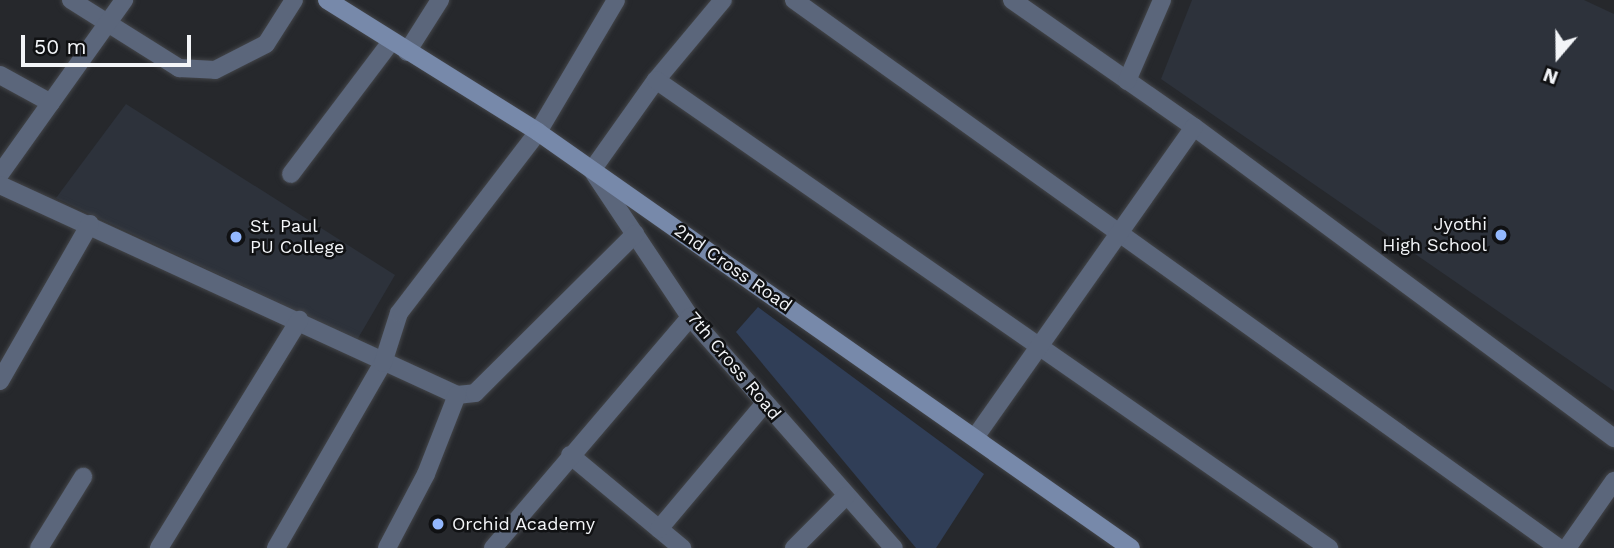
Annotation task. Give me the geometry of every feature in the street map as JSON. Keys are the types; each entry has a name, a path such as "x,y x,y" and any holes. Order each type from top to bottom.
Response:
{"street":[{"path":"71,0 179,68 215,70 266,44 294,0"},
{"path":"0,174 124,0"},
{"name":"2nd Cross Road","path":"327,0 538,132 976,436 1130,548"},
{"path":"407,52 440,0"},
{"path":"276,548 383,363 398,313 538,132 616,0"},
{"path":"592,170 656,79 723,0"},
{"path":"794,0 1559,548"},
{"path":"1012,0 1194,127 1614,438"},
{"path":"1128,81 1161,1"},
{"path":"291,174 391,42"},
{"path":"0,75 51,103"},
{"path":"656,79 1329,548"},
{"path":"976,436 1194,127"},
{"name":"7th Cross Road","path":"592,170 690,317 894,548"},
{"path":"0,185 299,320 383,363 457,395 475,393 635,234"},
{"path":"0,381 90,224"},
{"path":"493,548 690,317"},
{"path":"159,548 299,320"},
{"path":"387,548 426,474 457,395"},
{"path":"659,528 765,403"},
{"path":"570,455 682,548"},
{"path":"39,548 83,477"},
{"path":"1567,548 1608,503 1614,481"},
{"path":"794,548 846,496"}],"shaded area":[{"name":"Jyothi High School","path":"1192,0 1584,0 1614,14 1614,391 1161,79"},
{"name":"St. Paul PU College","path":"126,104 395,275 357,340 56,198"},
{"path":"758,307 984,474 936,548 916,548 736,332"}],"place":[{"name":"Jyothi High School","path":"1501,235"},
{"name":"St. Paul PU College","path":"236,237"},
{"name":"Orchid Academy","path":"438,524"}]}
